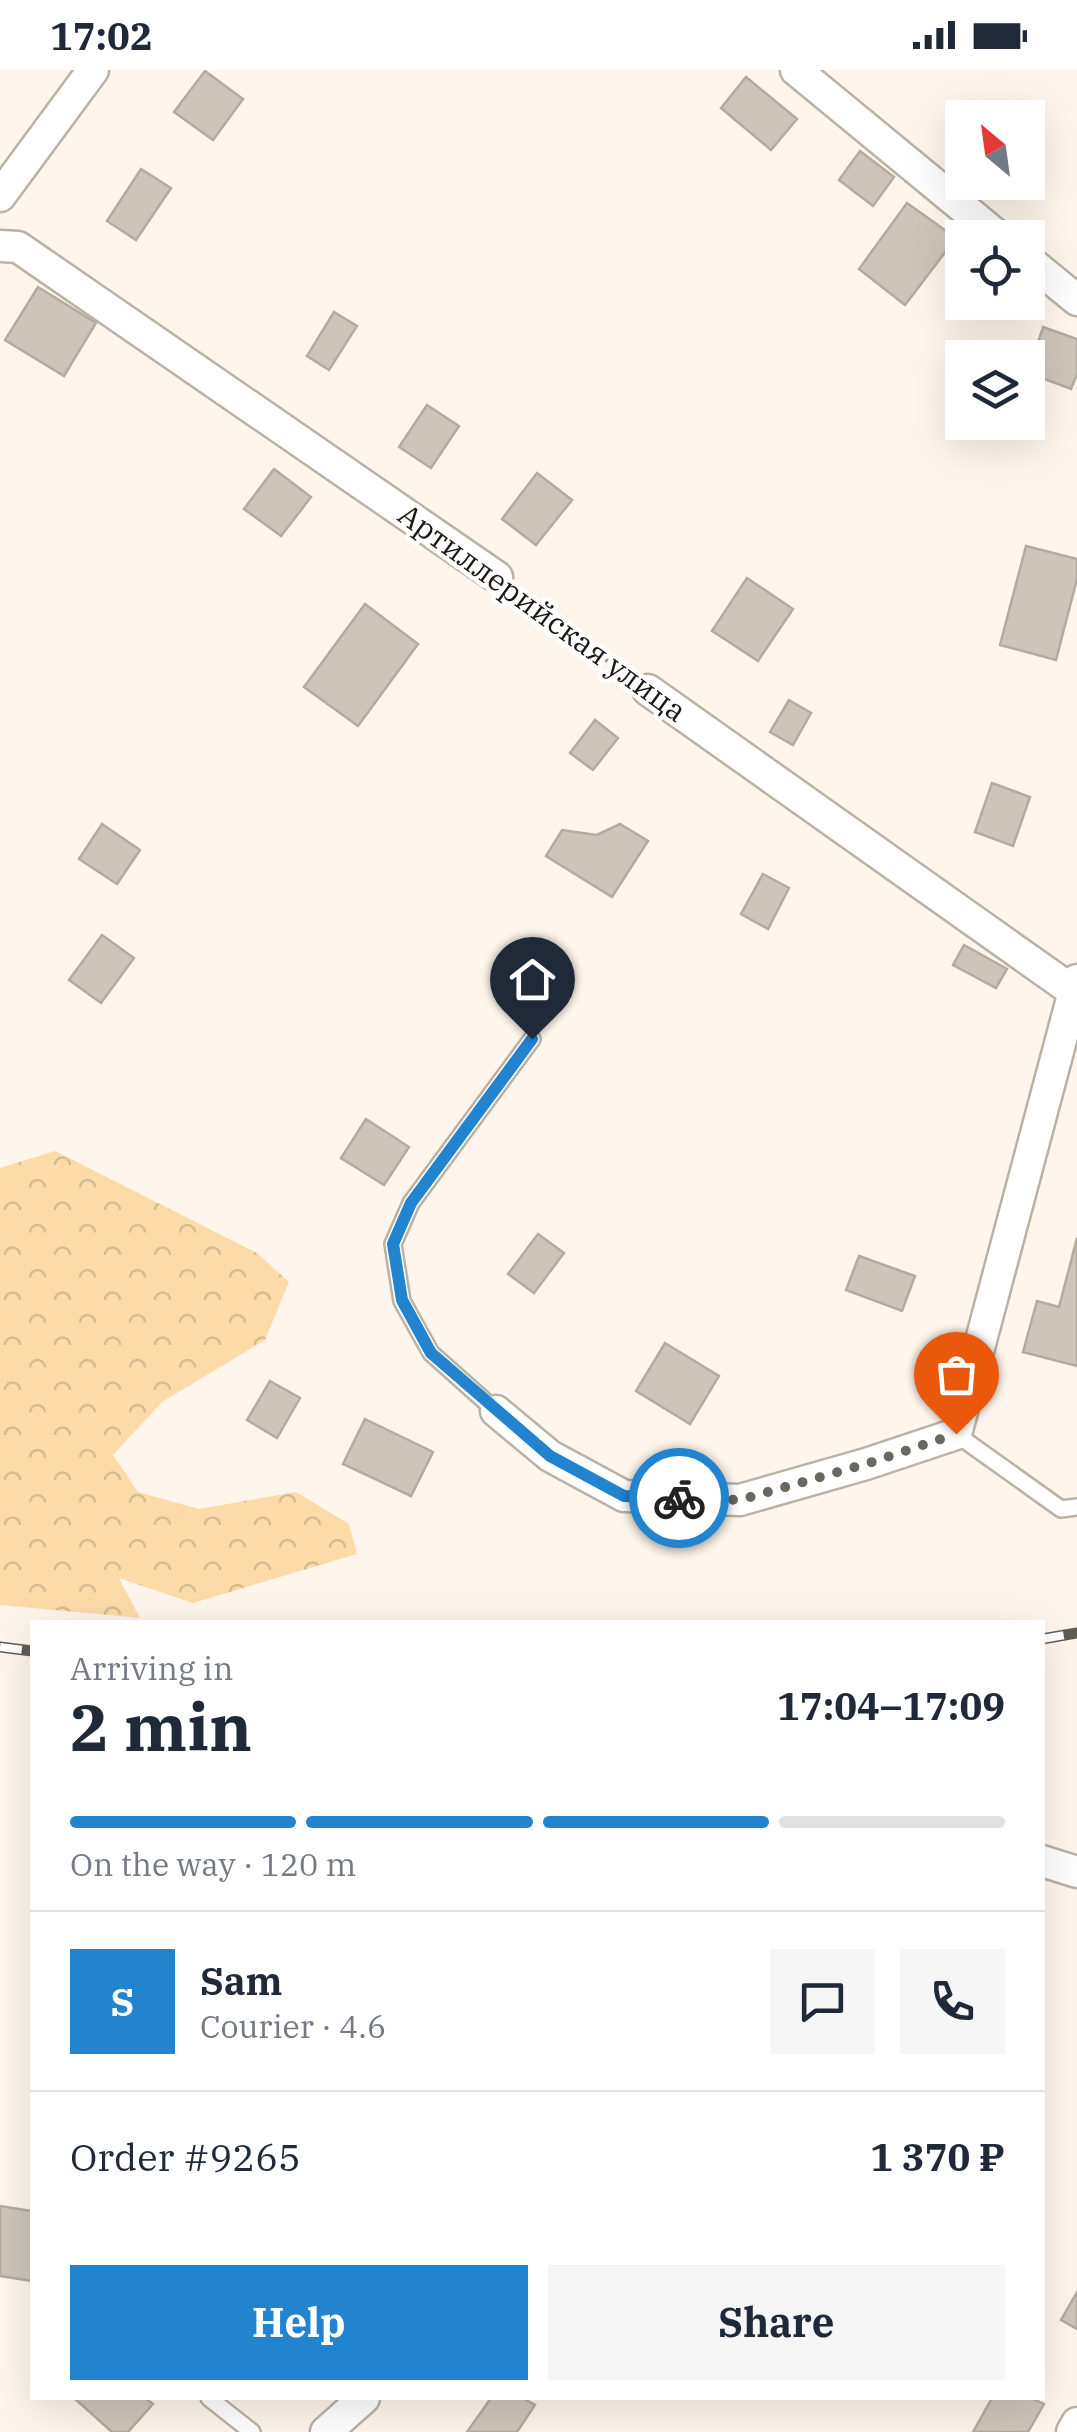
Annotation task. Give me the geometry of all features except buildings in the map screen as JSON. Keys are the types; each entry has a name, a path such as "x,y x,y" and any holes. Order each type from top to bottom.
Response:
{"street":[{"path":"0,196 92,70"},
{"path":"796,70 978,220"},
{"name":"Артиллерийская улица","path":"0,246 18,246 497,577"},
{"path":"1045,274 1077,300"},
{"name":"Артиллерийская улица","path":"648,690 1076,989"},
{"path":"496,1411 550,1456 624,1496 740,1500 956,1434 1076,989"},
{"path":"1045,1862 1077,1872"},
{"path":"326,2432 362,2400"},
{"path":"1072,2432 1077,2423"}],"lane":[{"path":"496,1411 431,1353 402,1300 393,1244 411,1203 532,1039"},
{"path":"956,1434 1061,1509 1077,1508"},
{"path":"212,2400 252,2432"}],"path":[{"name":"Артиллерийская улица","path":"497,577 648,690"}],"green space":[{"path":"55,1151 257,1253 289,1282 265,1340 162,1402 113,1455 138,1492 199,1509 296,1492 349,1524 357,1554 193,1603 119,1578 140,1618 0,1605 0,1168"}],"railway":[{"path":"1045,1638 1077,1633"},
{"path":"0,1647 30,1651"}],"way so far":[{"path":"679,1498 740,1500 956,1434"}],"route":[{"path":"532,1039 411,1203 393,1244 402,1300 431,1353 550,1456 624,1496 679,1498"}]}
